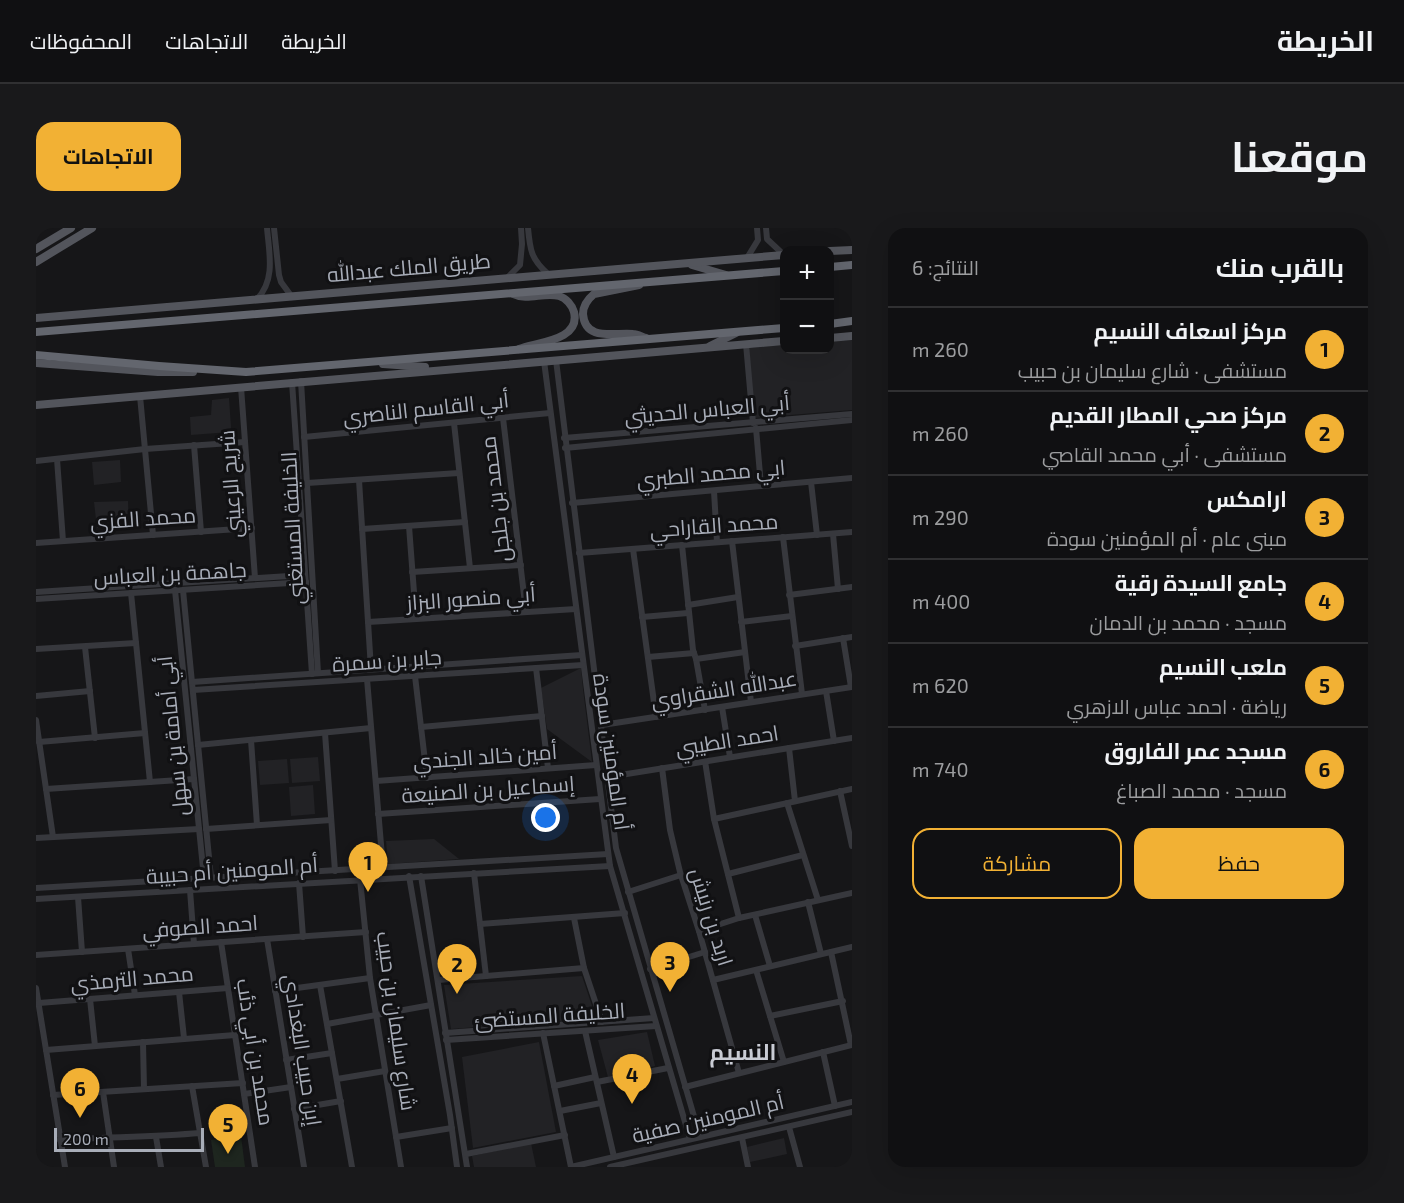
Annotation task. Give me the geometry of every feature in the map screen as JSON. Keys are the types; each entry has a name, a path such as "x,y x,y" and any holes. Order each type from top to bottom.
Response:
{"highway":[{"path":"834,267 852,265"},
{"name":"طريق الملك عبدالله","path":"36,332 780,271"},
{"path":"834,323 852,321"},
{"path":"36,355 246,372 780,328"}],"main road":[{"path":"36,249 71,228"},
{"path":"36,262 92,228"},
{"path":"834,252 852,250"},
{"name":"طريق الملك عبدالله","path":"36,318 780,255"},
{"path":"687,263 728,276"},
{"path":"646,282 633,287 594,294 588,298 583,312 586,325 597,333 636,334 646,339"},
{"path":"393,288 394,303"},
{"path":"511,294 525,297 558,295 569,302 574,313 571,328 562,336 518,349"},
{"path":"706,348 736,333"},
{"path":"834,338 852,336"},
{"path":"36,405 780,341"},
{"path":"369,362 446,369"},
{"path":"36,363 158,372 246,372"}],"street":[{"path":"257,299 266,290 270,275 267,228"},
{"path":"274,228 279,275 281,282 292,297"},
{"path":"508,277 520,265 521,228"},
{"path":"528,228 534,262 548,274"},
{"path":"747,258 758,240 757,228"},
{"path":"766,228 767,239 780,251"},
{"path":"746,344 761,486"},
{"name":"أم المؤمنين سودة","path":"556,360 565,448 616,848 700,1137"},
{"name":"أم المؤمنين سودة","path":"543,361 610,866 690,1139"},
{"name":"الخليفة المستغني","path":"301,381 315,673"},
{"name":"الخليفة المستغني","path":"292,382 305,578 315,673"},
{"name":"شريح الرعيني","path":"240,387 255,578"},
{"path":"140,396 153,535"},
{"name":"أبي القاسم الناصري","path":"304,437 550,413"},
{"name":"أبي العباس الحديثي","path":"565,448 852,414"},
{"name":"محمد بن جلجل","path":"503,418 526,612"},
{"name":"أبي العباس الحديثي","path":"564,438 852,420"},
{"path":"453,423 471,568"},
{"path":"36,461 245,441"},
{"path":"194,445 201,532"},
{"path":"57,459 63,541"},
{"path":"307,483 459,473"},
{"name":"ابي محمد الطبري","path":"572,503 852,478"},
{"path":"358,480 371,669"},
{"path":"811,482 817,535"},
{"path":"714,491 717,542"},
{"path":"362,529 465,522"},
{"path":"409,526 416,619"},
{"name":"محمد الفزي","path":"36,543 252,528"},
{"name":"محمد القاراحي","path":"579,553 852,532"},
{"path":"833,534 838,589"},
{"path":"783,537 802,694"},
{"path":"732,541 751,702"},
{"path":"682,545 688,612 705,710"},
{"path":"633,549 656,717"},
{"path":"412,572 521,565"},
{"name":"جاهمة بن العباس","path":"36,592 255,578 305,578"},
{"name":"جاهمة بن العباس","path":"36,599 183,590 305,578"},
{"path":"789,595 852,587"},
{"name":"أبي أمامة بن سهل","path":"175,590 199,829 207,878"},
{"name":"أبي أمامة بن سهل","path":"183,590 206,829 207,878"},
{"path":"131,593 150,782"},
{"path":"688,604 738,597"},
{"name":"أبي منصور البزاز","path":"368,622 576,609"},
{"path":"642,617 688,612"},
{"path":"741,622 792,616"},
{"path":"795,646 852,637"},
{"path":"843,638 852,687"},
{"path":"36,650 136,643"},
{"path":"85,647 95,738"},
{"path":"648,657 745,652"},
{"name":"جابر بن سمرة","path":"192,682 582,655"},
{"name":"جابر بن سمرة","path":"193,690 583,665"},
{"path":"536,668 548,768"},
{"path":"415,676 427,778"},
{"path":"367,679 383,868"},
{"name":"عبدالله الشقراوي","path":"602,725 852,687"},
{"path":"36,696 90,691"},
{"path":"826,691 834,741"},
{"path":"722,707 730,757"},
{"path":"421,728 542,716"},
{"path":"36,720 53,837"},
{"path":"198,745 371,728"},
{"path":"39,742 145,733"},
{"path":"325,733 335,871"},
{"name":"احمد الطيبي","path":"608,777 852,738"},
{"path":"251,740 257,825"},
{"path":"789,748 795,801"},
{"path":"705,761 714,819 739,918"},
{"name":"أمين خالد الجندي","path":"375,781 596,765"},
{"name":"اربد بن رنيش","path":"662,768 670,830 681,875 739,1073"},
{"path":"46,789 194,779"},
{"path":"714,819 852,789"},
{"path":"840,791 852,846"},
{"name":"إسماعيل بن الصنيعة","path":"378,814 600,799"},
{"path":"787,803 818,900"},
{"path":"206,829 331,820"},
{"path":"36,838 199,829"},
{"name":"أم المومنين أم حبيبة","path":"36,888 608,854"},
{"path":"728,874 802,855"},
{"name":"أم المومنين أم حبيبة","path":"36,899 610,866"},
{"path":"474,873 486,976"},
{"path":"628,892 681,875"},
{"path":"409,876 457,1167"},
{"path":"421,876 467,1167"},
{"name":"شارع سليمان بن حبيب","path":"360,879 370,978 400,1167"},
{"path":"299,883 303,937"},
{"path":"190,890 194,944"},
{"path":"699,931 739,918 852,892"},
{"path":"78,897 82,952"},
{"path":"808,902 821,954"},
{"path":"480,924 625,914"},
{"path":"755,915 770,966"},
{"path":"574,918 584,968 602,1022"},
{"name":"احمد الصوفي","path":"36,955 366,932"},
{"name":"إبن حبيب البغدادي","path":"267,939 304,1167"},
{"name":"محمد بن أبي ذئب","path":"221,942 255,1167"},
{"path":"713,980 852,947"},
{"path":"128,949 135,995"},
{"path":"650,969 705,952"},
{"path":"685,1087 852,1045 831,952"},
{"path":"438,980 584,968"},
{"path":"756,970 784,1062"},
{"path":"275,991 370,978"},
{"path":"320,985 352,1167"},
{"path":"36,988 40,1032 46,1050 65,1167"},
{"name":"محمد الترمذي","path":"39,1003 228,988"},
{"path":"179,992 184,1038"},
{"path":"90,999 95,1046"},
{"path":"770,1016 843,1001"},
{"path":"327,1024 431,1005"},
{"name":"الخليفة المستضئ","path":"446,1036 602,1022 655,1022"},
{"name":"الخليفة المستضئ","path":"446,1036 585,1031 655,1022"},
{"path":"585,1031 614,1157"},
{"path":"543,1033 571,1167"},
{"path":"46,1050 235,1035"},
{"path":"143,1042 144,1089"},
{"path":"823,1052 835,1106"},
{"path":"286,1060 332,1053"},
{"path":"554,1086 668,1068"},
{"path":"337,1079 385,1071"},
{"path":"53,1095 243,1083"},
{"path":"192,1086 206,1167"},
{"path":"244,1094 291,1087"},
{"path":"103,1092 114,1167"},
{"path":"294,1109 340,1101"},
{"name":"أم المومنين صفية","path":"571,1167 852,1102"},
{"path":"560,1111 602,1103"},
{"name":"أم المومنين صفية","path":"610,1167 632,1164 852,1112"},
{"path":"789,1127 800,1167"},
{"path":"396,1137 452,1128"},
{"path":"60,1140 200,1133"},
{"path":"466,1154 565,1135"},
{"path":"156,1137 161,1167"},
{"path":"742,1138 748,1167"}],"shaded area":[{"path":"852,340 852,410 754,418 749,348 780,345 780,354 834,354 834,342"},
{"path":"229,398 230,432 191,435 190,417 211,415 212,400"},
{"path":"120,460 121,482 94,485 92,462"},
{"path":"128,501 129,528 97,528 94,502"},
{"path":"581,668 592,762 547,729 541,688"},
{"path":"318,757 320,781 292,783 290,759"},
{"path":"287,759 289,783 260,785 258,761"},
{"path":"313,785 315,814 291,816 289,787"},
{"path":"434,839 459,859 388,864 386,841"},
{"path":"582,976 596,1018 451,1029 444,985"},
{"path":"647,1032 655,1066 608,1077 598,1040"},
{"path":"539,1042 556,1132 473,1148 462,1057"},
{"path":"241,1136 245,1167 215,1167 211,1140"},
{"path":"784,1138 787,1154 750,1162 747,1147"},
{"path":"531,1143 536,1167 474,1167 472,1156"}],"place":[{"name":"مركز اسعاف النسيم","path":"368,892"},
{"name":"ارامكس","path":"670,992"},
{"name":"مركز صحي المطار القديم","path":"457,994"},
{"name":"جامع السيدة رقية","path":"632,1104"},
{"name":"مسجد عمر الفاروق","path":"80,1118"},
{"name":"ملعب النسيم","path":"228,1154"}],"district":[{"name":"النسيم","path":"743,1052"}]}
